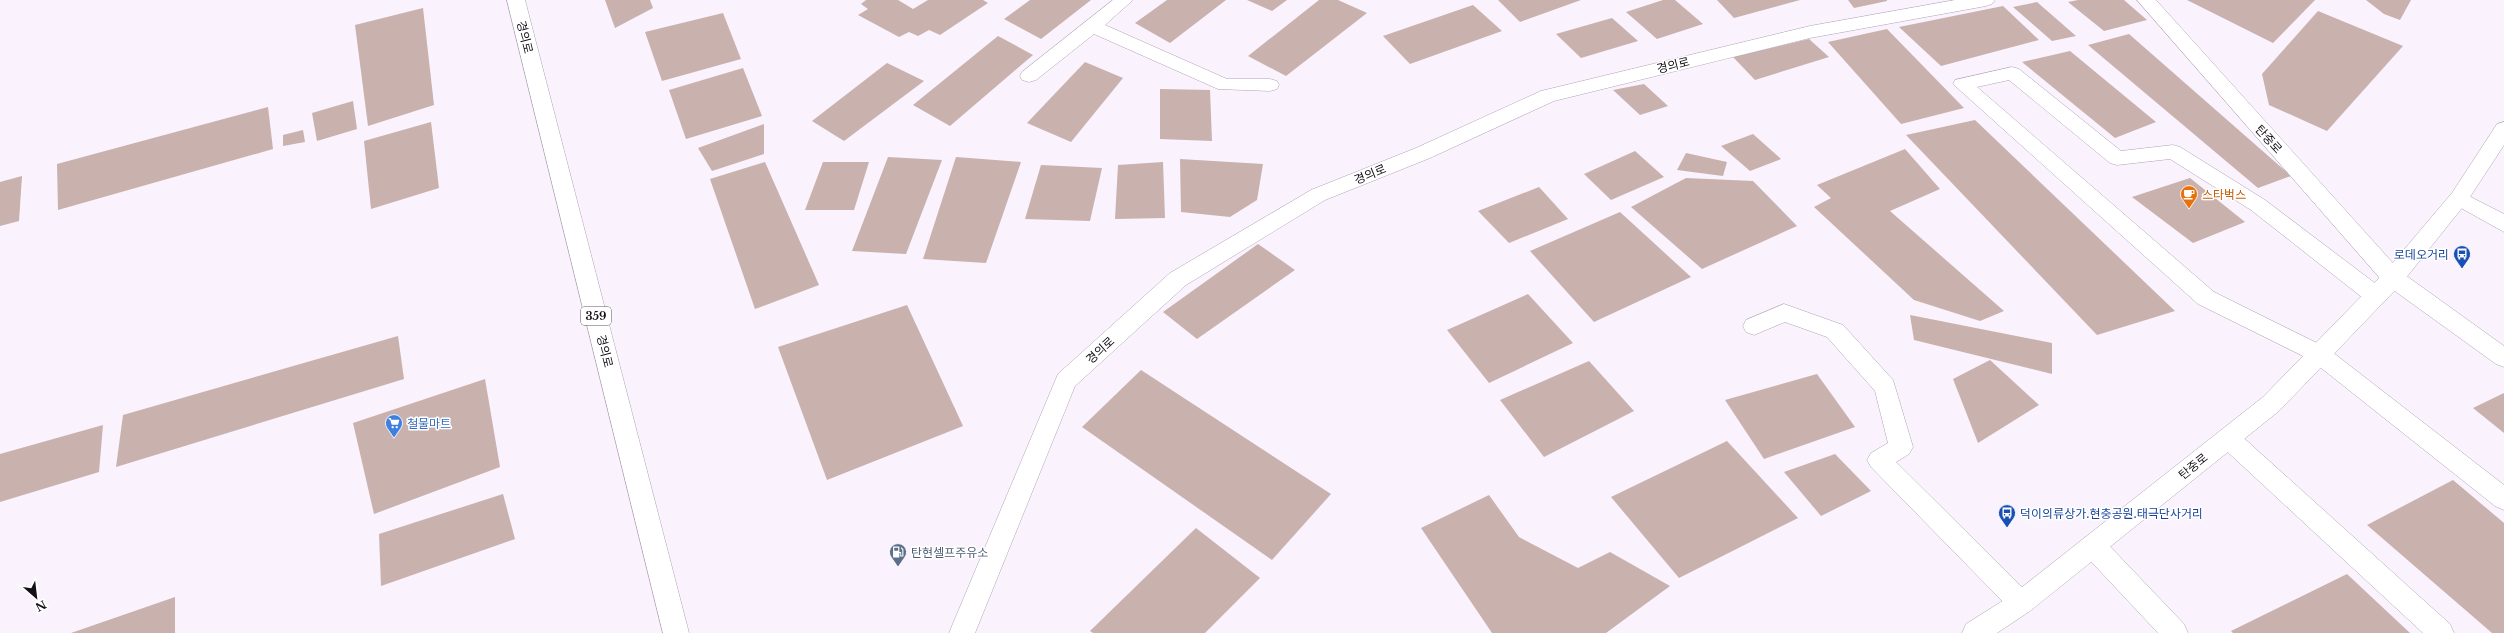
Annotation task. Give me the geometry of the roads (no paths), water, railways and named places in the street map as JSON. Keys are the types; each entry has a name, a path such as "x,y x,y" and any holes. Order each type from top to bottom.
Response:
{"street":[{"name":"경의로","path":"516,0 676,633"},
{"path":"1028,76 1124,0"},
{"name":"경의로","path":"962,633 1066,381 1178,279 1318,195 1422,153 1548,96 1810,32 1986,0"},
{"name":"탄중로","path":"2146,0 2393,278"},
{"path":"1092,26 1225,85 1270,86"},
{"path":"2376,296 2258,205 2173,152 2117,158 2012,73 1962,84 2206,298 2319,354 2504,499"},
{"name":"탄중로","path":"1975,633 2021,603 2271,404 2393,278 2459,198 2504,129"},
{"path":"2459,198 2504,224"},
{"path":"2393,278 2504,358"},
{"path":"1754,326 1784,313 1835,331 1885,387 1901,447 1879,460 2021,603"},
{"path":"2228,438 2441,633"},
{"path":"2093,546 2175,633"}],"place":[{"name":"스타벅스","path":"2189,209"},
{"name":"로데오거리","path":"2462,269"},
{"name":"철물마트","path":"394,438"},
{"name":"덕이의류상가.현충공원.태극단사거리","path":"2007,528"},
{"name":"탄현셀프주유소","path":"898,567"}]}
